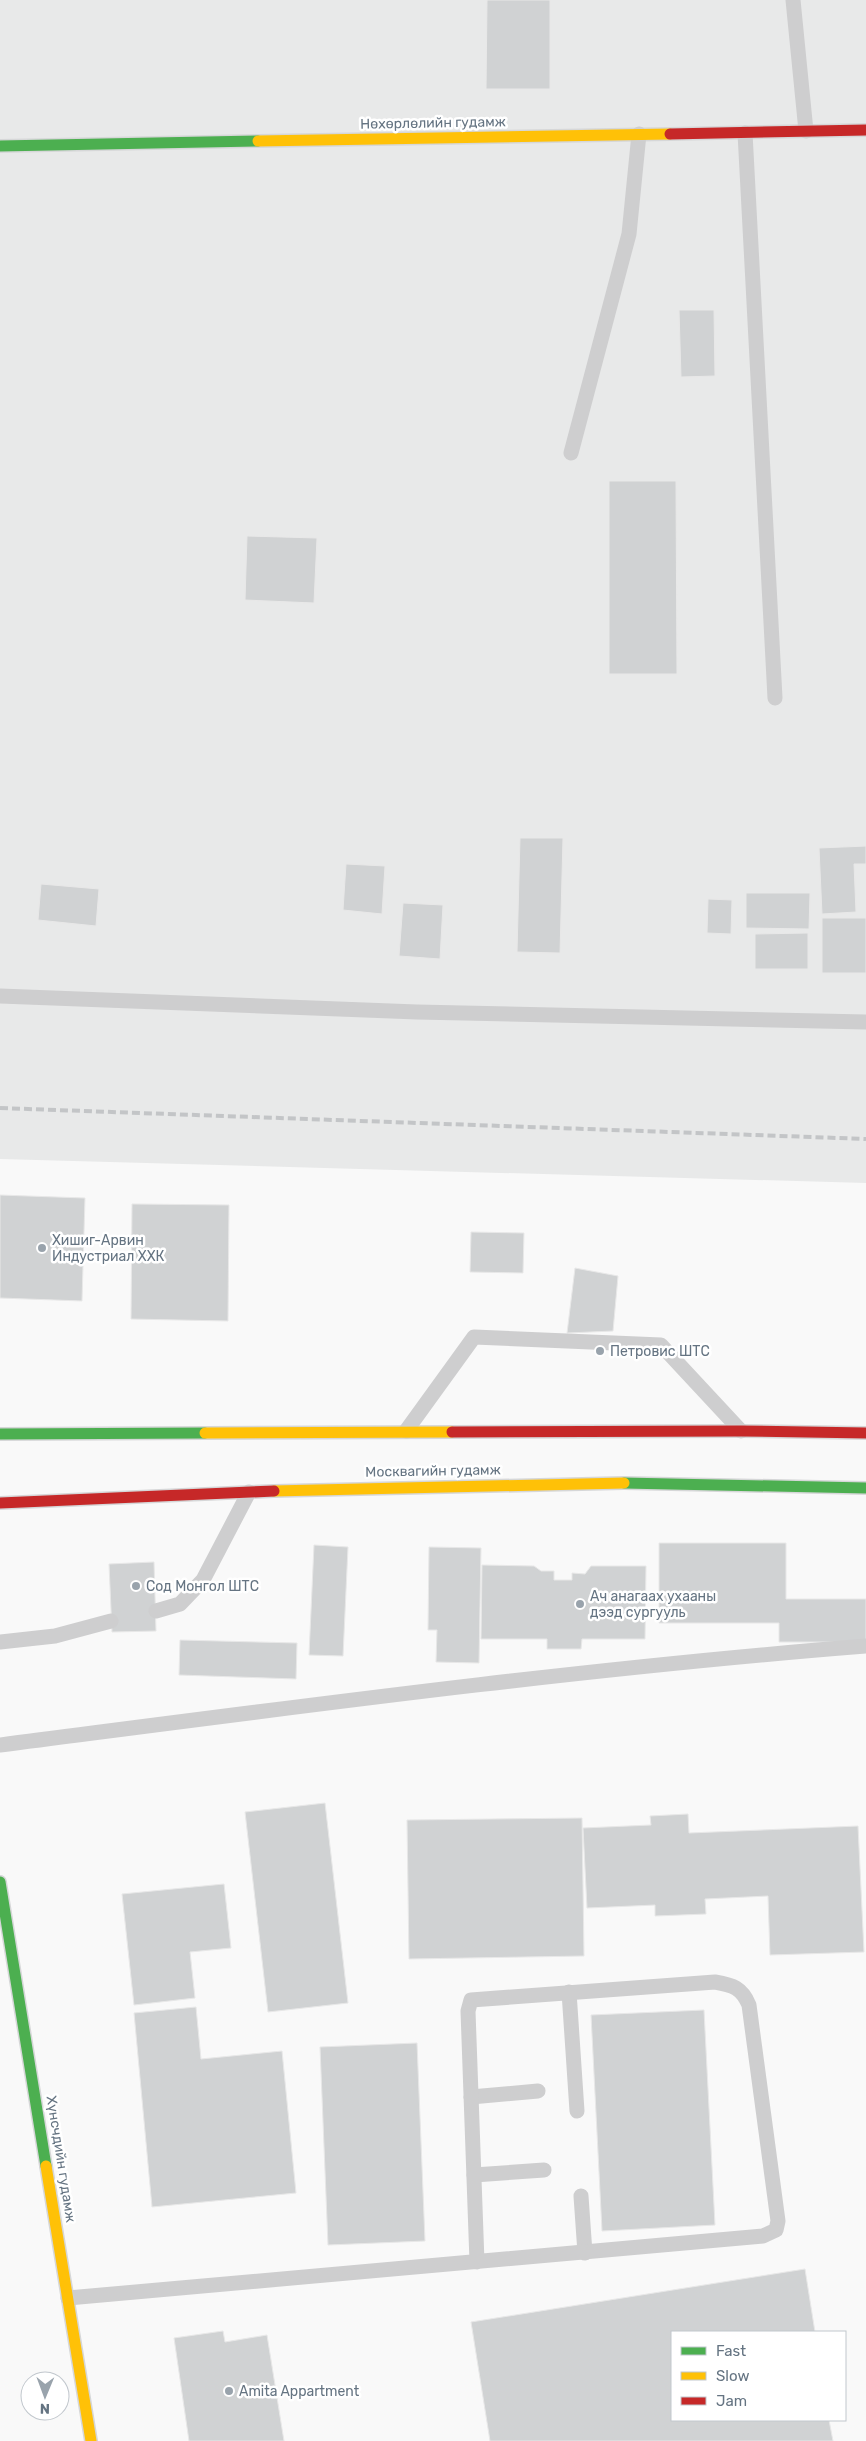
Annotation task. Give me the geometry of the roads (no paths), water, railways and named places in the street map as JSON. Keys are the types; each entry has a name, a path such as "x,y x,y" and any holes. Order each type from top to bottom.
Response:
{"main road":[{"name":"Нөхөрлөлийн гудамж","path":"0,146 866,130"},
{"path":"0,1434 406,1431 866,1433"},
{"name":"Москвагийн гудамж","path":"0,1503 347,1488 604,1484 866,1488"},
{"name":"Хүнсчдийн гудамж","path":"0,1882 91,2441"}],"lane":[{"path":"793,0 806,131"},
{"path":"745,133 775,698"},
{"path":"571,453 629,234 639,134"},
{"path":"0,996 417,1012 866,1022"},
{"path":"406,1431 474,1337 661,1344 741,1431"},
{"path":"156,1611 180,1604 203,1580 249,1492"},
{"path":"0,1642 55,1636 111,1621"},
{"path":"0,1745 455,1687 758,1655 866,1646"},
{"path":"68,2298 585,2253 763,2236 776,2230 778,2221 749,2005 744,1993 730,1984 716,1982 471,2000 468,2011 477,2262"},
{"path":"569,1992 577,2111"},
{"path":"471,2097 538,2091"},
{"path":"474,2175 544,2170"},
{"path":"581,2196 585,2253"}],"railway":[{"path":"0,1108 866,1139"}],"place":[{"name":"Хишиг-Арвин Индустриал ХХК","path":"42,1248"},
{"name":"Петровис ШТС","path":"600,1351"},
{"name":"Сод Монгол ШТС","path":"136,1586"},
{"name":"Ач анагаах ухааны дээд сургууль","path":"580,1604"},
{"name":"Amita Appartment","path":"229,2391"}]}
